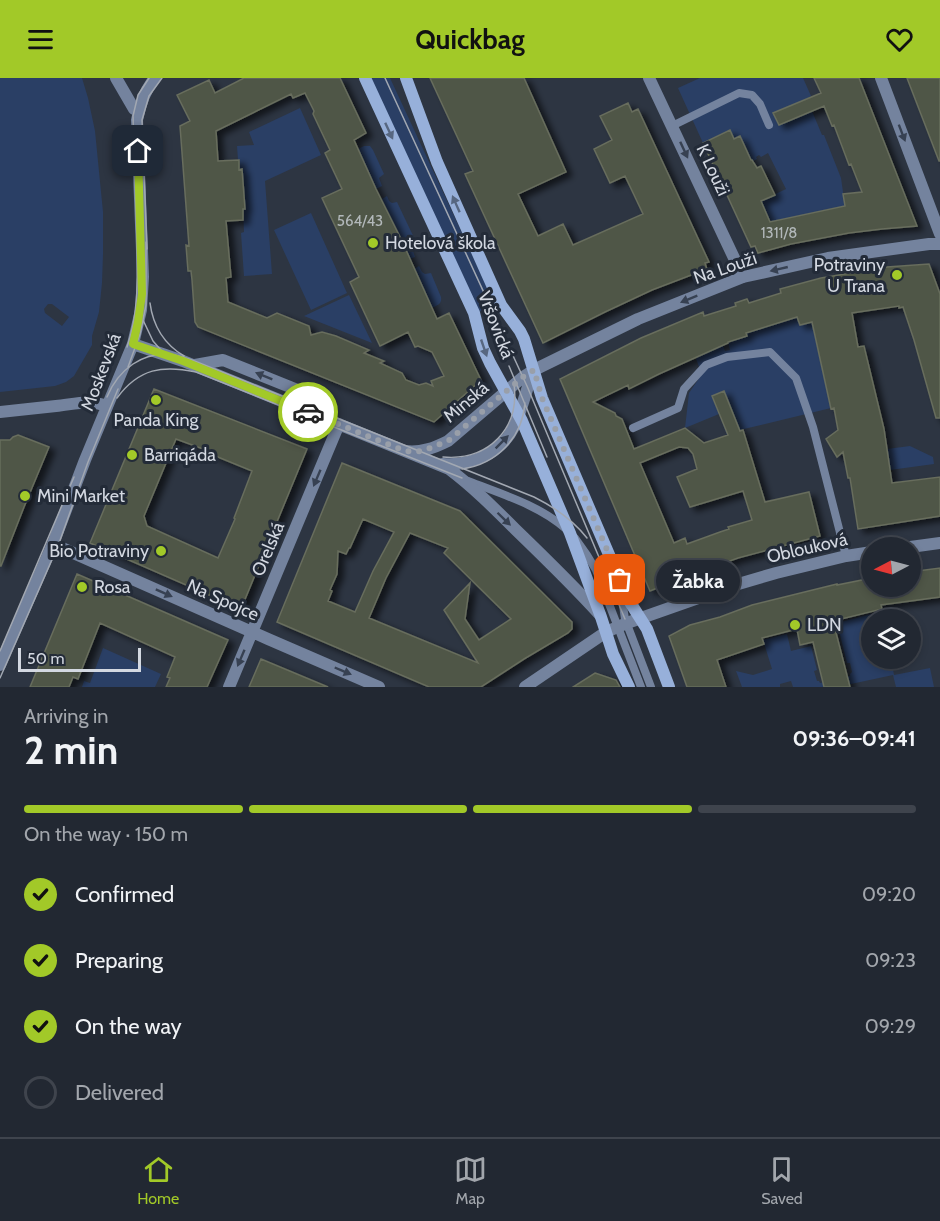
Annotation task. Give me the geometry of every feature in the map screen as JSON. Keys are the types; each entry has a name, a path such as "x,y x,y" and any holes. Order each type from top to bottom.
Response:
{"main road":[{"name":"Vršovická","path":"365,78 474,313 483,348 518,415 570,533 613,654 629,687"},
{"name":"Vršovická","path":"406,78 437,162 501,305 524,339 542,398 628,599 647,629 669,687"}],"street":[{"path":"116,78 134,109 139,111"},
{"name":"Moskevská","path":"0,665 53,544 133,344 142,294 139,111 144,95 155,78"},
{"name":"K Louži","path":"649,78 743,277"},
{"path":"882,78 940,234"},
{"name":"Na Louži","path":"534,370 638,319 743,277 828,258 940,244"},
{"path":"133,344 193,365 223,360 295,388 305,393 333,422 450,469 574,586 601,617"},
{"path":"434,463 466,463 490,453 500,445 509,435 534,370"},
{"name":"Minská","path":"405,451 425,450 448,441 534,370"},
{"path":"0,412 76,402 92,402 107,406"},
{"name":"Orelská","path":"229,687 333,422"},
{"path":"921,546 940,543"},
{"name":"Na Spojce","path":"53,544 379,687"},
{"name":"Oblouková","path":"525,687 606,632 622,624 735,585 861,554"}],"lane":[{"path":"672,126 740,93 752,95 756,99 769,124"},
{"path":"633,428 678,408 684,389 706,365 727,357 770,352 796,378 813,427 846,556"},
{"path":"462,478 551,517 570,533 596,570 651,687"},
{"path":"620,580 624,613 622,624 641,687"}],"shaded area":[{"path":"0,78 82,78 95,131 103,212 102,283 92,345 74,376 66,382 55,386 0,392","holes":["48,304 52,304 69,317 62,326 45,313 44,309"]},
{"path":"371,78 390,78 495,304 479,312"},
{"path":"700,78 803,78 811,96 807,99 841,178 845,206 770,222 761,201 786,189 768,153 751,160 740,136 734,139 730,130 703,143 678,88"},
{"path":"300,108 321,155 265,181 272,274 244,276 241,233 244,232 245,198 242,197 242,171 237,146 254,145 249,132"},
{"path":"370,146 373,150 384,174 379,178 382,186 376,189 358,149"},
{"path":"387,196 392,203 397,202 417,244 413,248 415,257 410,259 382,199"},
{"path":"311,213 347,293 311,310 274,230"},
{"path":"419,266 425,274 431,273 441,297 440,303 432,308 414,269"},
{"path":"349,295 372,343 304,316"},
{"path":"797,317 799,324 813,322 831,408 727,435 719,414 685,428 689,393 702,374 696,359 706,353 704,345 721,340 725,351 730,350 727,338 739,335 740,338 746,337 746,333"},
{"path":"910,446 933,457 934,464 890,470 887,449"},
{"path":"861,617 861,669 893,669 894,675 930,668 934,687 896,687 893,675 837,687 793,687 791,681 780,684 780,687 742,687 736,671 753,675 772,669 763,640 787,634 791,651 811,646 817,670 814,671 820,683 850,676 852,672 850,663 847,663 837,623"},
{"path":"103,648 161,674 155,687 82,687 84,681 90,683"}],"building":[{"path":"244,78 340,78 366,133 354,140 376,189 437,319 449,313 481,380 434,422 198,327 195,322 191,271 188,271 186,245 189,246 180,126 190,121 177,95 209,80 215,93","holes":["305,93 314,111 313,114 330,150 325,153 342,189 322,198 359,277 350,282 380,346 408,332 415,347 418,346 432,352 444,376 431,381 433,386 426,383 419,385 406,380 402,373 380,363 384,361 364,353 369,350 336,336 322,332 311,335 309,326 277,313 267,318 228,302 226,278 231,277 226,221 243,220 243,209 245,209 242,169 239,170 239,160 218,161 216,131 291,94 293,98"]},
{"path":"430,78 524,78 566,172 518,194 538,236 563,224 573,245 643,214 625,176 610,183 594,149 612,140 600,116 628,103 632,112 638,109 709,262 705,263 707,269 652,290 543,343 465,174 473,171"},
{"path":"814,78 859,78 917,226 849,233 758,253 755,246 751,247 703,143 730,130 734,139 740,136 751,160 757,168 761,166 775,195 761,201 770,222 845,206 843,194 862,192 824,106 779,125 773,113 821,93"},
{"path":"907,78 940,78 940,161 939,161"},
{"path":"929,264 940,294 940,418 936,418 903,307 852,313 858,347 864,346 884,429 892,483 940,477 940,516 858,529 850,478 848,478 843,452 837,457 826,439 838,430 834,408 831,409 812,322 800,325 797,317 746,333 747,336 728,342 629,389 628,385 593,402 622,419 634,449 685,428 704,443 728,435 712,396 724,391 740,431 743,430 765,502 809,492 820,536 738,558 650,591 560,379 641,338 703,312 704,316 736,306 735,303 747,299 749,303 781,293 780,289 821,278 887,267","holes":["679,447 688,448 693,454 697,469 677,477 690,507 743,491 752,520 687,544 685,538 674,543 640,463"]},
{"path":"154,389 307,449 241,609 90,543","holes":["176,439 214,453 213,455 252,471 218,558 147,526 144,516"]},
{"path":"18,435 49,447 0,566 0,440 10,440"},
{"path":"342,463 460,511 572,622 572,629 481,687 429,687 277,622","holes":["363,519 394,532 355,612 328,601 337,574 338,551 346,554","410,533 448,548 444,553 511,619 479,640 465,619 470,583 444,610 478,663 369,618 386,578"]},
{"path":"940,568 940,597 881,605 882,609 861,609 861,614 833,621 850,687 824,687 813,642 800,645 797,629 762,638 764,644 717,660 726,687 687,687 669,636 690,625 752,605 861,580 861,597 921,597 921,571"},
{"path":"77,574 228,640 207,687 166,687 170,678 167,677 175,657 100,623 78,679 73,677 69,687 30,687"},
{"path":"261,659 328,687 249,687"},
{"path":"595,673 616,680 620,687 573,687"}],"tram line":[{"path":"137,242 133,116 138,95 149,78"},
{"path":"147,249 142,120 149,96 162,78"},
{"path":"385,78 527,386 625,619"},
{"path":"127,347 136,305 137,234"},
{"path":"128,367 140,334 146,305 146,242"},
{"path":"150,303 161,334 184,356"},
{"path":"143,320 153,341 167,357"},
{"path":"107,397 118,378 142,359 163,354 183,357 534,497 563,514 587,538"},
{"path":"509,366 547,457"},
{"path":"117,398 134,380 152,371 173,369 196,372 462,478"},
{"path":"443,457 474,454 487,448 498,439 512,415 515,400 514,384"},
{"path":"0,678 58,546 88,462 118,389"},
{"path":"462,469 486,462 506,447 519,427 525,403"},
{"path":"0,651 74,477"}],"way so far":[{"path":"308,412 405,451 415,452 431,449 448,441 534,370 542,398 620,580"}],"place":[{"name":"Hotelová škola","path":"373,243"},
{"name":"Potraviny U Trana","path":"897,275"},
{"name":"Panda King","path":"156,400"},
{"name":"Barriqáda","path":"132,455"},
{"name":"Mini Market","path":"25,496"},
{"name":"Bio Potraviny","path":"161,551"},
{"name":"Žabka","path":"620,580"},
{"name":"Rosa","path":"82,587"},
{"name":"LDN","path":"795,625"}],"route":[{"path":"138,151 143,277 141,310 133,344 183,361 308,412"}]}
